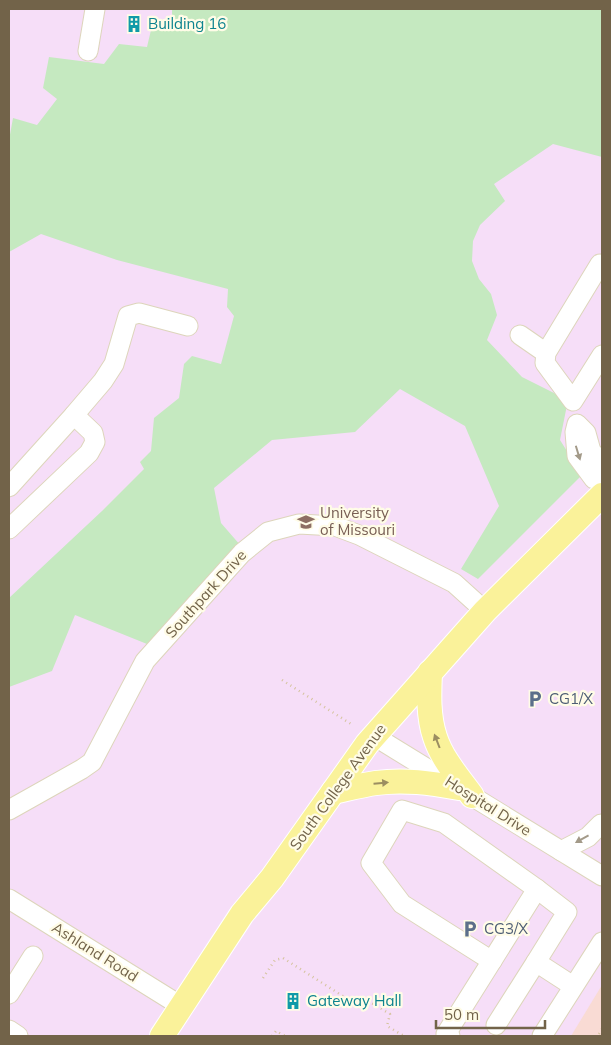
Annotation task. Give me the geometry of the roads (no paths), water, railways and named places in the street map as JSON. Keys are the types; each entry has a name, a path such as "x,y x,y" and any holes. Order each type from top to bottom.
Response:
{"main road":[{"name":"South College Avenue","path":"162,1036 242,914 272,878 367,744 485,611 602,494"},
{"path":"430,672 430,711 435,739 465,792"},
{"path":"333,792 375,783 422,782 465,792"}],"street":[{"path":"88,51 95,9"},
{"path":"600,264 546,353 545,363 573,401 577,424 575,432 577,456 594,479 602,480"},
{"path":"9,487 103,381 114,364 128,316 139,314 188,326"},
{"path":"520,335 546,353"},
{"path":"573,401 602,354"},
{"path":"9,529 89,453 96,442 93,433 74,415"},
{"path":"577,424 586,433 591,451 602,464 602,470"},
{"name":"Southpark Drive","path":"9,810 92,762 145,662 242,553 268,532 299,524 334,526 359,535 454,583 485,611"},
{"name":"Hospital Drive","path":"374,736 602,876"},
{"path":"492,961 402,904 371,863 402,810 444,823 567,912 496,1025"},
{"path":"561,851 588,837 601,824"},
{"path":"450,1036 446,1034 537,889"},
{"name":"Ashland Road","path":"9,899 181,1006"},
{"path":"542,1036 602,942"},
{"path":"9,994 33,956"},
{"path":"536,962 573,986"},
{"path":"9,1030 18,1036"}],"place":[{"name":"Building 16","path":"134,24"},
{"name":"University of Missouri","path":"306,522"},
{"name":"CG1/X","path":"535,699"},
{"name":"CG3/X","path":"470,929"},
{"name":"Gateway Hall","path":"293,1001"}]}
